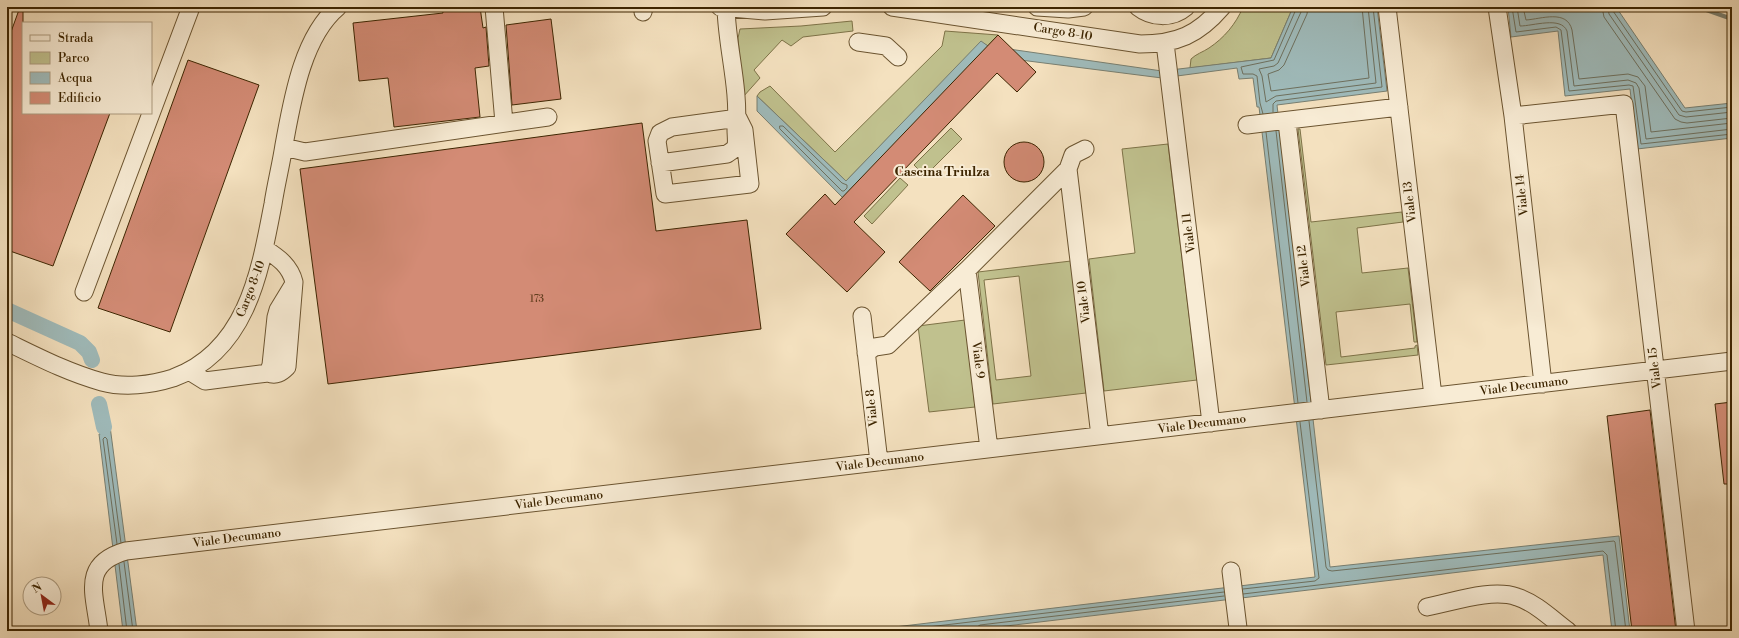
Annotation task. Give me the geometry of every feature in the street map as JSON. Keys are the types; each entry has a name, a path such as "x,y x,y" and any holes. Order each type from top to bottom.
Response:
{"street":[{"path":"152,111 191,7"},
{"name":"Cargo 8-10","path":"7,342 59,367 103,382 142,384 162,382 189,371 216,352 231,334 249,300 265,249 289,118 300,72 320,28 338,7"},
{"path":"494,7 504,123"},
{"path":"660,163 727,154 733,150 736,145 738,118 730,43 723,7 765,11 823,7"},
{"name":"Cargo 8-10","path":"892,7 1140,44 1165,43 1192,34 1208,23 1222,7"},
{"path":"1037,7 1068,9 1084,7"},
{"path":"1138,7 1144,12 1157,16 1170,15 1186,7"},
{"name":"Viale 13","path":"1388,7 1433,396"},
{"name":"Viale 14","path":"1497,7 1513,116 1544,384"},
{"path":"858,42 886,46 898,57"},
{"name":"Viale 11","path":"1165,43 1211,423"},
{"name":"Viale 15","path":"1513,116 1624,104 1686,631"},
{"path":"1247,126 1399,107"},
{"path":"84,292 151,114"},
{"path":"284,147 305,152 548,117"},
{"path":"738,118 744,130 750,184 665,194 657,138 665,129 738,118"},
{"name":"Viale 12","path":"1287,122 1321,410"},
{"path":"866,353 875,347 888,345 967,270 1068,169 1073,155 1085,149"},
{"name":"Viale 10","path":"1068,169 1100,436"},
{"path":"189,371 206,381 268,373 271,365 278,310 294,282 292,272 285,263 265,249"},
{"name":"Viale 9","path":"967,270 989,449"},
{"name":"Viale 8","path":"862,316 878,462"},
{"name":"Viale Decumano","path":"99,631 94,578 99,565 120,553 1732,361"},
{"path":"1231,571 1238,628"},
{"path":"1427,607 1494,594 1508,594 1528,602 1568,631"}],"green space":[{"path":"1243,7 1293,7 1271,58 1190,68 1191,59 1209,48 1225,35 1237,19"},
{"path":"852,21 853,31 803,37 791,46 782,40 754,70 760,78 743,97 738,38 740,29 801,26"},
{"path":"945,31 998,35 988,46 981,42 846,181 757,96 760,92 770,86 835,152 942,46"},
{"path":"951,128 962,139 925,176 914,165"},
{"path":"1298,129 1300,129 1311,222 1402,212 1403,222 1357,228 1362,273 1408,268 1417,342 1414,342 1410,304 1336,312 1341,357 1415,348 1417,345 1418,355 1326,365"},
{"path":"1168,144 1197,380 1104,391 1089,259 1135,253 1122,149"},
{"path":"900,178 908,185 872,224 864,216"},
{"path":"1071,261 1086,393 993,404 978,272","holes":["1019,276 1031,376 996,380 984,280"]},
{"path":"965,320 975,407 929,412 918,326"}],"water":[{"path":"1293,7 1377,7 1387,91 1277,105 1330,567 1619,536 1630,631 1612,631 1603,555 964,631 861,631 1315,577 1259,107 1257,107 1253,78 1239,79 1237,68 1162,78 981,55 843,198 757,111 757,96 846,181 981,41 988,46 1162,71 1271,58"},
{"path":"1508,7 1616,7 1685,108 1732,103 1732,138 1637,149 1630,89 1565,96 1558,31 1511,37"},
{"path":"110,426 137,631 123,631 99,434 104,433 104,427"}],"building":[{"path":"20,7 23,7 22,114 110,114 53,266 7,250 7,43"},
{"path":"442,7 480,7 483,28 486,27 489,66 475,68 480,117 394,127 388,78 359,81 353,23 443,13"},
{"path":"551,19 561,99 512,105 506,25"},
{"path":"998,35 1036,72 1017,92 997,73 854,222 885,252 847,292 786,234 825,194 835,205"},
{"path":"188,60 259,85 170,332 98,308"},
{"path":"642,123 656,231 747,220 761,329 328,384 300,169"},
{"path":"1024,142 1038,148 1044,162 1038,176 1024,182 1010,176 1004,162 1010,148"},
{"path":"963,195 995,226 930,291 899,262"},
{"path":"1732,402 1732,484 1724,484 1715,404"},
{"path":"1650,410 1676,631 1632,631 1607,416"}],"waterway":[{"path":"1698,7 1732,19"},
{"path":"7,310 80,343 89,352 92,360"},
{"path":"99,404 104,427"}],"district":[{"name":"Cascina Triulza","path":"942,172"}]}
